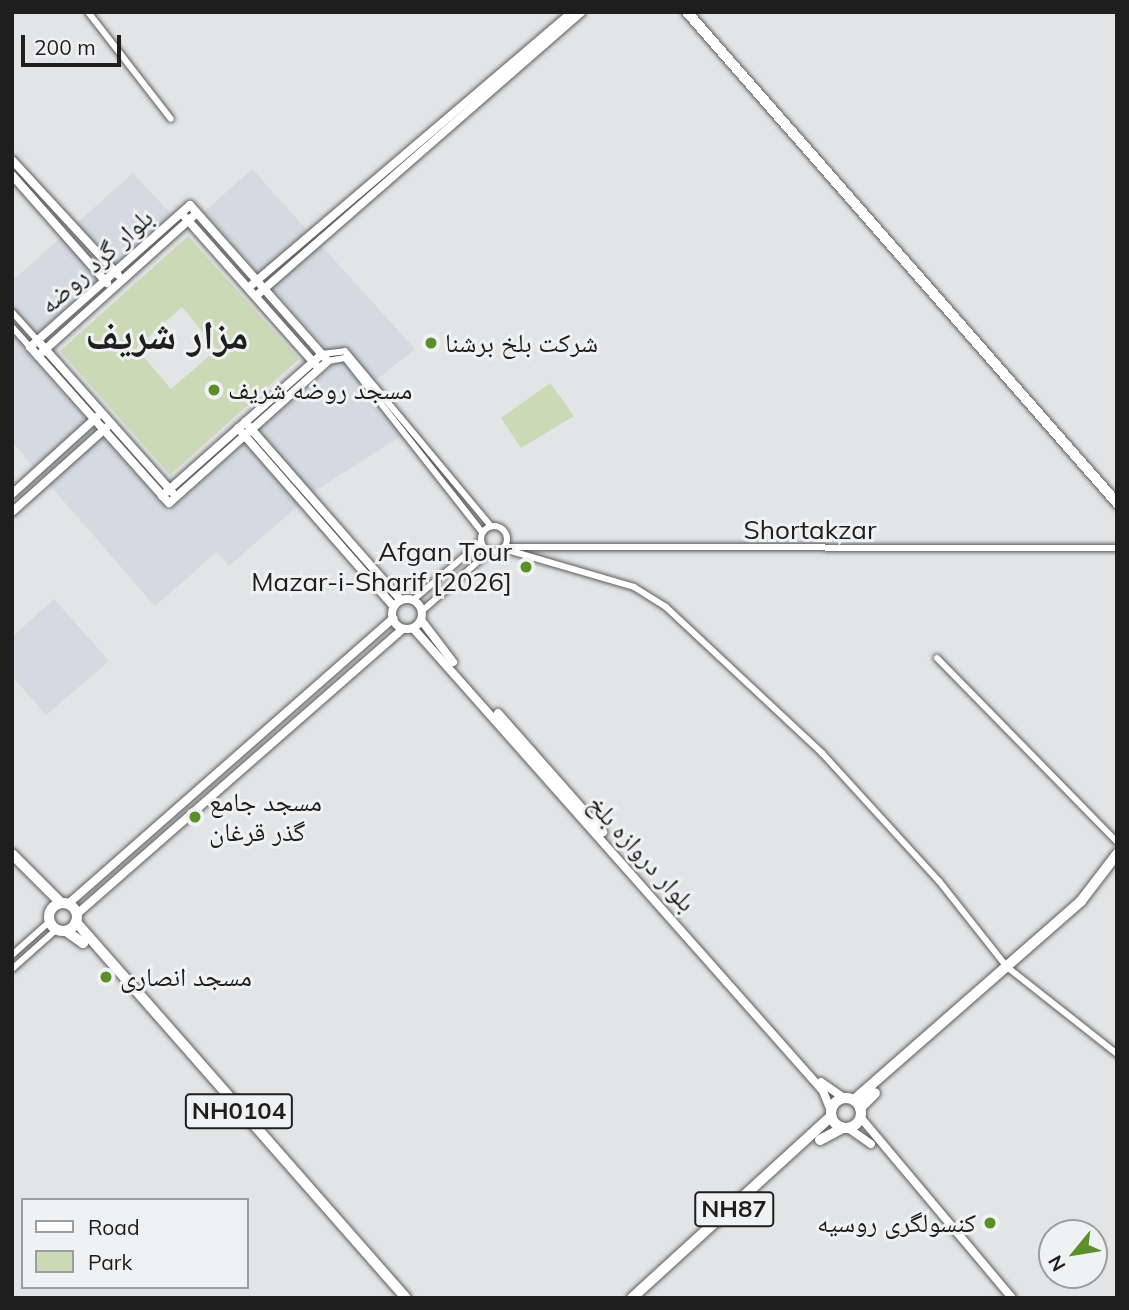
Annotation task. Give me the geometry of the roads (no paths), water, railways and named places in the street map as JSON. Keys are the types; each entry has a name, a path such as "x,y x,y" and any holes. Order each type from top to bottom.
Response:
{"highway":[{"path":"687,12 1117,503"},
{"path":"694,12 1117,495"},
{"name":"NH0104","path":"12,854 65,904 406,1298"},
{"path":"1009,969 1081,901 1117,854"},
{"name":"NH0104","path":"12,864 55,924 400,1298"},
{"path":"855,1106 1117,870"},
{"path":"55,924 65,904"},
{"path":"55,924 76,918"},
{"name":"NH87","path":"632,1298 831,1113 855,1106"},
{"name":"NH87","path":"641,1298 828,1133 845,1128 855,1106"},
{"path":"831,1113 845,1128"}],"main road":[{"path":"248,288 572,12"},
{"path":"256,296 582,12"},
{"path":"13,163 122,280"},
{"path":"12,175 113,289"},
{"name":"بلوار گرد روضه","path":"37,356 45,349 113,289 197,213 190,205 30,348 37,356 94,420 104,430 162,496 169,503 173,493 111,423 45,349 38,341"},
{"name":"بلوار گرد روضه","path":"181,213 317,365"},
{"path":"173,493 325,357 197,213"},
{"path":"70,240 78,233"},
{"path":"12,494 102,413"},
{"path":"12,512 111,423"},
{"path":"245,429 401,600"},
{"path":"245,429 394,607"},
{"path":"65,904 393,618 394,607 401,600 413,600 422,616 413,628 402,629 76,918"},
{"name":"بلوار دروازه بلخ","path":"422,616 818,1077 855,1106 1010,1298"},
{"path":"393,618 402,629"},
{"name":"بلوار دروازه بلخ","path":"413,628 815,1080 831,1113"},
{"path":"845,1128 866,1137 1010,1298"}],"street":[{"path":"88,12 171,119"},
{"path":"12,312 38,341"},
{"path":"12,327 30,348"},
{"path":"325,357 345,351 491,526 506,532 508,549"},
{"path":"325,357 345,358 482,532 481,542 426,592 413,600"},
{"path":"482,532 491,526"},
{"path":"481,542 490,551"},
{"name":"Shortakzar","path":"508,549 1117,548"},
{"path":"422,616 433,600 477,561 490,551 508,549 634,587 666,607 822,753 939,881 1009,969 1117,1054"},
{"path":"470,552 477,561"},
{"path":"426,592 433,600"},
{"path":"937,658 1113,834 1117,842"},
{"path":"12,955 55,924"},
{"path":"12,969 55,924"}],"place":[{"name":"شرکت بلخ برشنا","path":"431,343"},
{"name":"مسجد روضه شریف","path":"214,390"},
{"name":"Afgan Tour Mazar-i-Sharif [2026]","path":"526,567"},
{"name":"مسجد جامع گذر قرغان","path":"195,817"},
{"name":"مسجد انصاری","path":"106,977"},
{"name":"کنسولگری روسیه","path":"990,1223"}],"district":[{"name":"مزار شريف","path":"167,334"}]}
